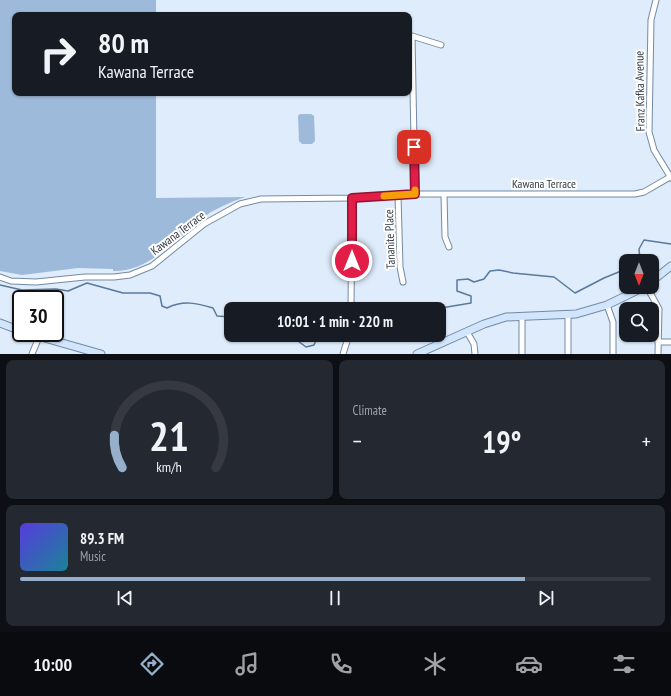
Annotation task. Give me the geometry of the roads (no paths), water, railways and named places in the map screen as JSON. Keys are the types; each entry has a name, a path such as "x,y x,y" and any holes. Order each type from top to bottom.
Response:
{"street":[{"name":"Franz Kafka Avenue","path":"656,0 650,27 649,132 654,150 671,177"},
{"path":"415,194 412,36 441,46"},
{"name":"Kawana Terrace","path":"0,277 11,281 36,282 85,277 114,277 130,275 152,266 204,224 240,204 261,199 352,198 415,194 635,194 644,192 671,177"},
{"name":"Tananite Place","path":"398,195 400,267 404,282"},
{"path":"444,195 444,237 449,247"},
{"path":"352,198 352,302"},
{"path":"659,275 671,266"},
{"path":"421,353 506,316 568,316 588,312 630,294"},
{"path":"607,305 613,322 614,354"},
{"path":"522,316 522,354"},
{"path":"568,316 568,354"},
{"path":"0,323 12,328"},
{"path":"467,332 475,349 475,354"},
{"path":"32,354 37,342"},
{"path":"57,342 101,354"},
{"path":"343,354 347,342"},
{"path":"658,342 658,354"},
{"path":"659,342 671,342"}],"waterway":[{"path":"640,254 639,249 644,240 671,244"},
{"path":"446,307 471,303 471,296 457,291 457,280 468,279 474,282 484,279 490,271 499,270 513,273 554,277 575,293 619,272"},
{"path":"0,285 22,290 56,289 68,291 87,283 123,293 150,293 160,296 162,306 167,308 184,303 201,305 213,308 217,316 224,316"},
{"path":"299,342 306,347 314,345 315,342"}]}
